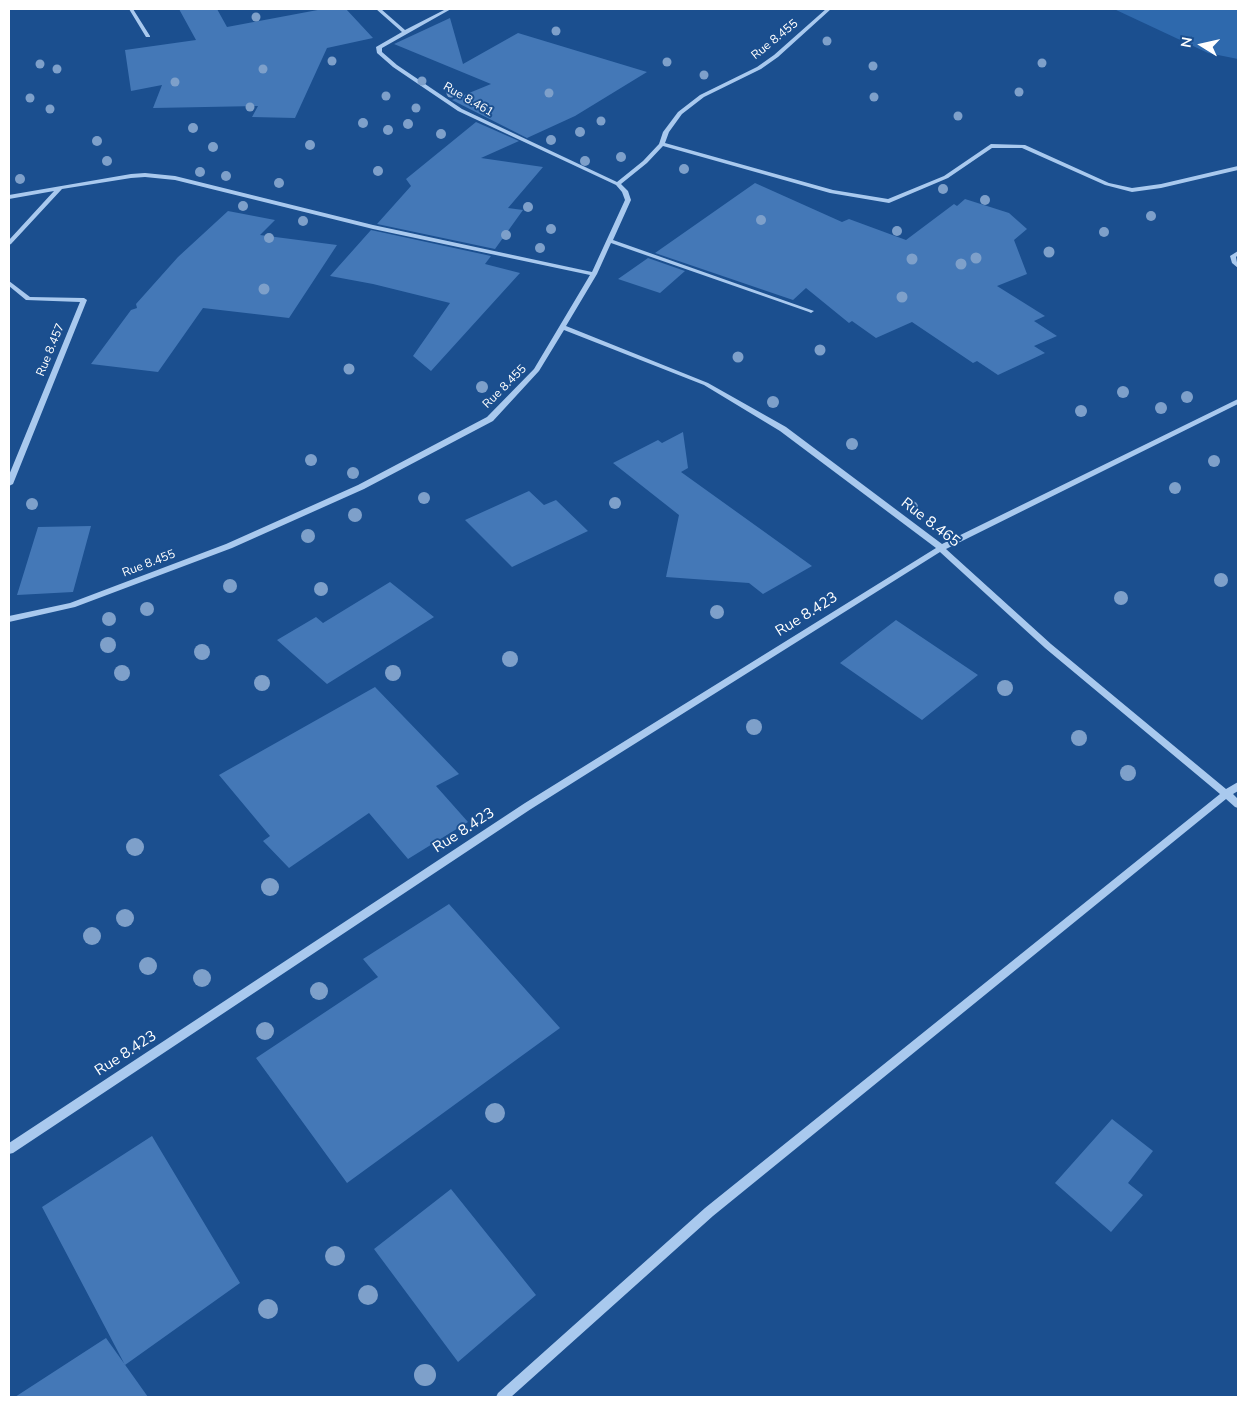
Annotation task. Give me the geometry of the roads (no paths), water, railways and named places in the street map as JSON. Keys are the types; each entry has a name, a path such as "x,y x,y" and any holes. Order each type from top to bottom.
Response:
{"street":[{"path":"131,9 148,36"},
{"path":"378,9 405,32 449,9"},
{"name":"Rue 8.455","path":"9,619 72,605 229,546 361,487 490,418 537,370 594,274 611,241 628,200 626,191 618,184 645,162 662,144 666,132 680,113 702,96 759,68 776,56 829,9"},
{"name":"Rue 8.461","path":"405,32 380,47 379,52 395,66 460,110 618,184"},
{"path":"662,144 832,192 889,201 946,177 991,146 1023,146 1107,184 1132,190 1160,186 1238,168"},
{"path":"9,197 131,176 152,175 175,178 373,227 594,274"},
{"path":"9,243 60,188"},
{"path":"611,241 811,311"},
{"path":"1238,254 1233,256 1238,266"},
{"name":"Rue 8.457","path":"9,283 28,299 84,300 9,484"},
{"name":"Rue 8.465","path":"563,328 706,384 783,428 941,548 1048,646 1238,804"},
{"name":"Rue 8.423","path":"9,1148 528,806 941,548 1238,401"},
{"path":"502,1397 709,1212 1238,786"}]}
